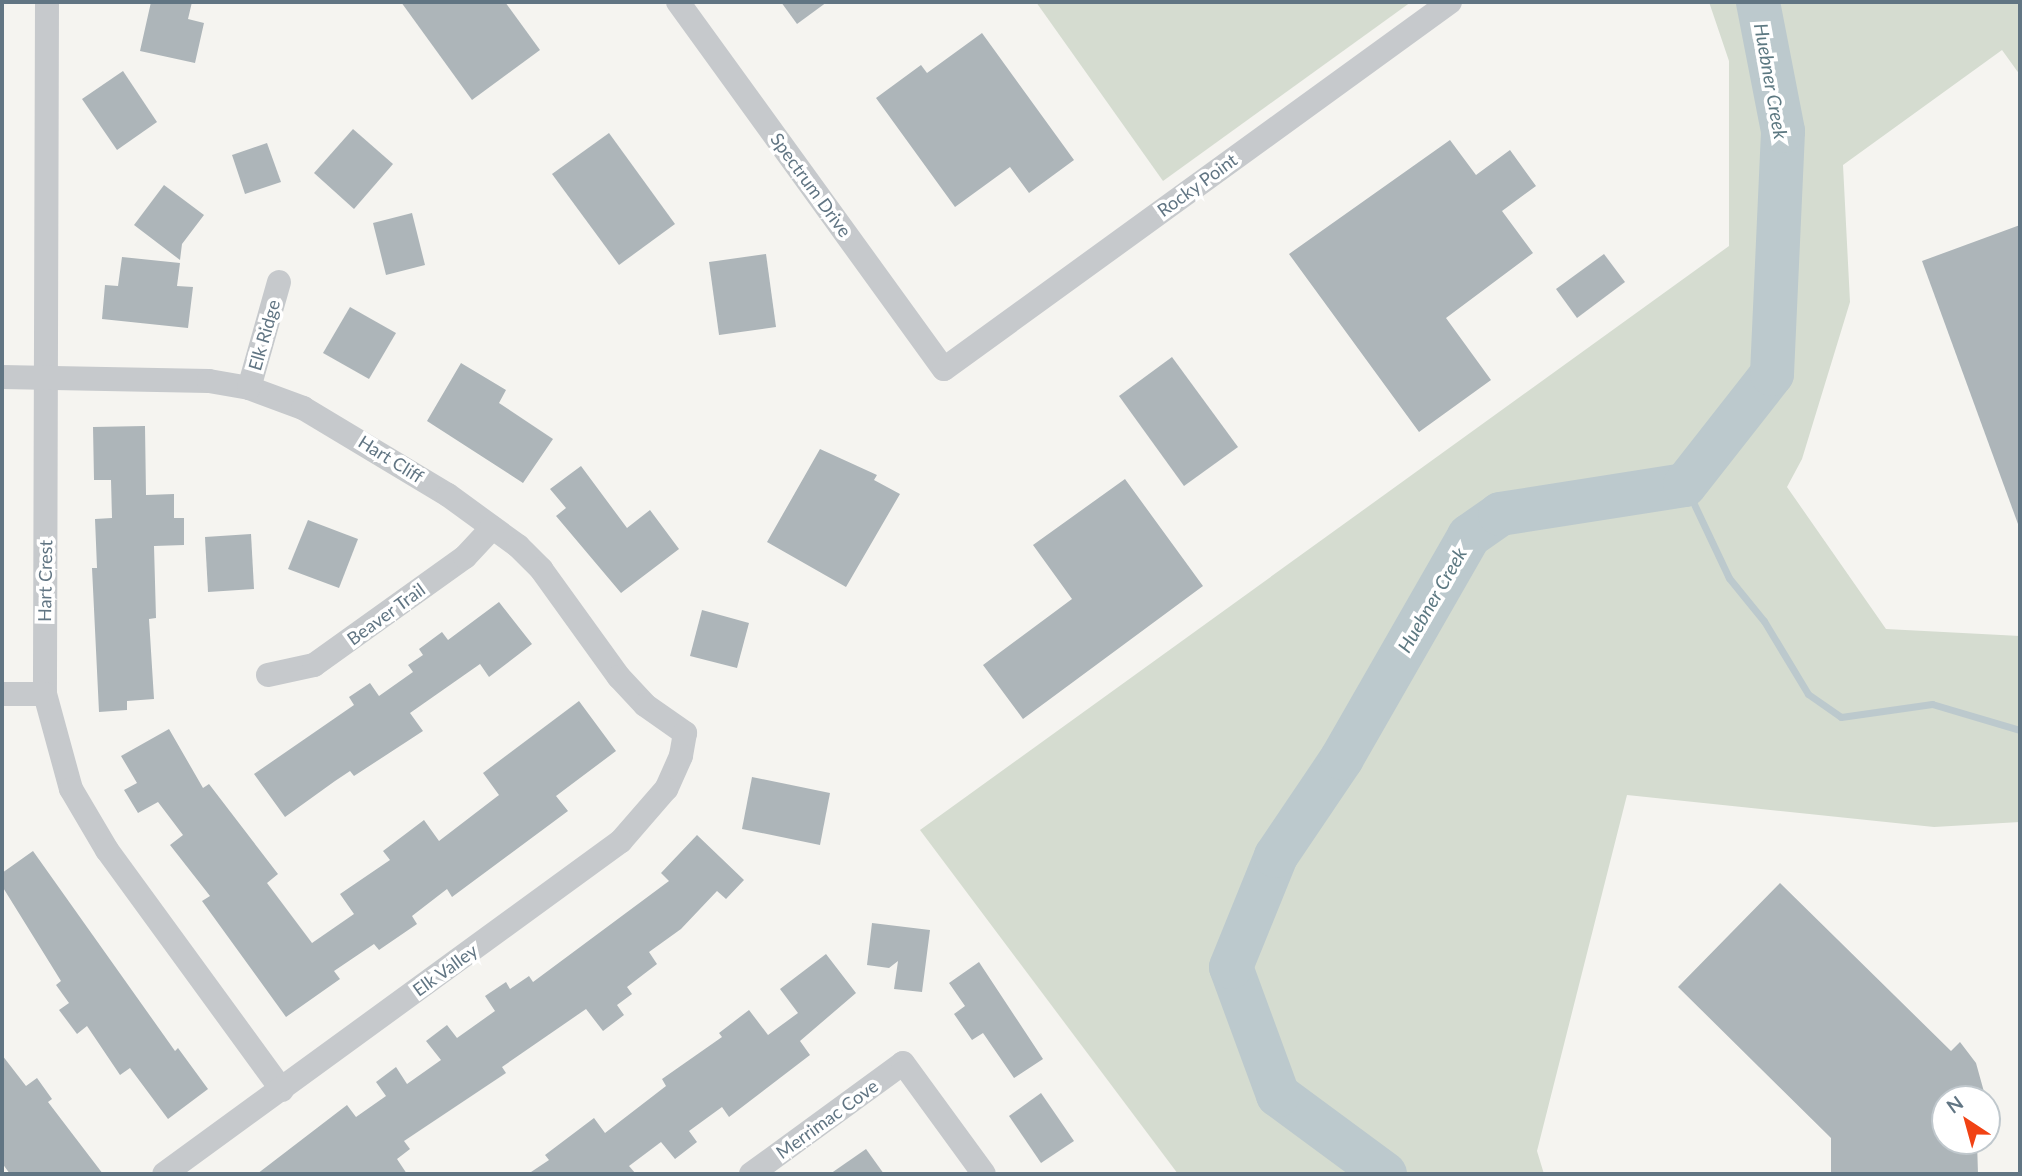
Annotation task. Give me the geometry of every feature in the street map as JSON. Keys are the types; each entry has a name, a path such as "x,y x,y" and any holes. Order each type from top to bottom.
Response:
{"street":[{"name":"Hart Crest","path":"47,2 45,694 71,789 107,850 282,1090"},
{"name":"Spectrum Drive","path":"678,2 944,369"},
{"name":"Rocky Point","path":"944,369 1450,2"},
{"name":"Elk Ridge","path":"248,388 279,282"},
{"name":"Hart Cliff","path":"2,377 209,381 248,388 303,408 372,447 492,528 541,569 618,677 645,705 685,733"},
{"name":"Beaver Trail","path":"268,675 314,665 465,557 492,528"},
{"path":"2,694 45,694"},
{"name":"Elk Valley","path":"164,1174 621,841 666,789 681,757 685,733"},
{"name":"Merrimac Cove","path":"751,1174 904,1063 984,1174"}],"shaded area":[{"path":"1036,2 1411,2 1163,181"},
{"path":"1709,2 2020,2 2020,75 2002,50 1843,165 1850,302 1802,459 1787,487 1886,629 2020,636 2020,822 1934,827 1627,795 1537,1151 1544,1174 1178,1174 920,830 1729,246 1729,61"}],"building":[{"path":"151,2 192,2 188,19 204,23 195,63 140,51"},
{"path":"401,2 505,2 540,50 472,100"},
{"path":"781,2 827,2 797,24"},
{"path":"982,33 1074,160 1029,193 1010,167 955,207 876,98 921,65 927,73"},
{"path":"123,71 157,122 117,150 82,99"},
{"path":"353,129 393,164 354,209 314,173"},
{"path":"609,133 675,224 619,265 552,174"},
{"path":"1450,140 1476,175 1510,150 1536,186 1502,211 1533,253 1446,318 1491,380 1419,432 1289,254"},
{"path":"267,143 281,182 245,194 232,155"},
{"path":"164,185 204,215 182,244 180,260 134,225"},
{"path":"412,213 425,265 386,275 373,223"},
{"path":"2020,225 2020,523 2018,524 1922,261"},
{"path":"766,254 776,327 719,335 709,262"},
{"path":"1604,254 1625,282 1577,318 1556,289"},
{"path":"122,257 180,263 177,286 193,287 188,328 102,319 105,285 118,286"},
{"path":"350,307 396,333 369,379 323,353"},
{"path":"1172,357 1238,447 1184,486 1119,396"},
{"path":"461,363 506,390 499,403 553,439 523,483 427,421"},
{"path":"145,426 146,495 174,494 174,518 184,518 184,545 154,546 156,618 149,619 154,699 127,701 127,710 99,712 92,568 97,568 95,519 112,518 111,480 94,480 93,427"},
{"path":"820,449 877,475 874,480 900,494 846,587 767,542"},
{"path":"581,466 627,528 650,510 679,549 621,593 556,516 566,508 550,489"},
{"path":"1125,479 1203,586 1023,719 983,665 1072,599 1033,545"},
{"path":"308,520 358,539 339,588 288,569"},
{"path":"251,534 254,589 208,592 205,537"},
{"path":"499,602 532,644 489,677 480,664 410,713 423,731 354,776 350,771 285,817 254,774 354,705 349,697 370,683 379,696 413,672 408,665 423,655 419,649 442,632 448,640"},
{"path":"702,610 749,623 737,668 690,656"},
{"path":"579,701 616,751 556,796 568,811 452,897 447,889 412,916 417,924 379,950 374,944 334,971 340,979 286,1017 202,901 210,896 170,845 183,835 158,802 138,813 124,790 137,783 121,756 169,729 203,788 209,784 278,874 267,883 312,943 354,914 340,894 390,860 383,851 424,820 439,841 499,795 483,773"},
{"path":"752,777 830,793 820,845 742,829"},
{"path":"697,835 744,880 726,899 717,891 681,929 649,952 657,964 627,987 632,994 617,1005 624,1015 603,1031 586,1009 502,1067 506,1073 404,1141 410,1149 397,1159 407,1174 257,1174 347,1105 356,1117 386,1096 376,1082 396,1067 407,1084 441,1060 426,1041 447,1025 457,1038 495,1011 485,996 506,982 510,989 529,976 533,982 669,881 661,873"},
{"path":"33,851 175,1051 178,1048 208,1089 168,1119 130,1068 120,1075 87,1026 77,1034 59,1010 69,1003 56,985 61,981 2,886 2,873"},
{"path":"1780,883 1951,1051 1960,1042 1976,1063 1982,1085 1931,1085 1931,1155 1977,1155 1978,1174 1831,1174 1831,1138 1678,987"},
{"path":"872,923 930,930 922,992 894,989 898,961 889,968 867,965"},
{"path":"826,954 856,993 800,1041 810,1055 729,1117 722,1107 689,1131 697,1142 675,1159 661,1142 629,1166 636,1174 528,1174 549,1160 545,1155 594,1118 605,1133 666,1086 662,1079 722,1037 719,1033 749,1010 768,1035 798,1013 780,989"},
{"path":"979,962 1043,1059 1014,1078 983,1033 972,1040 954,1014 965,1006 949,983"},
{"path":"2,1055 26,1086 37,1078 52,1099 48,1102 103,1174 10,1174 2,1163"},
{"path":"1041,1093 1074,1141 1041,1163 1009,1116"},
{"path":"866,1149 884,1174 830,1174"}],"waterway":[{"name":"Huebner Creek","path":"1385,1174 1278,1095 1231,967 1276,856 1342,758 1469,536 1500,514 1685,485 1772,374 1783,131 1758,2"},
{"path":"1685,485 1729,578 1764,621 1808,694 1841,717 1932,704 2020,730"}]}
